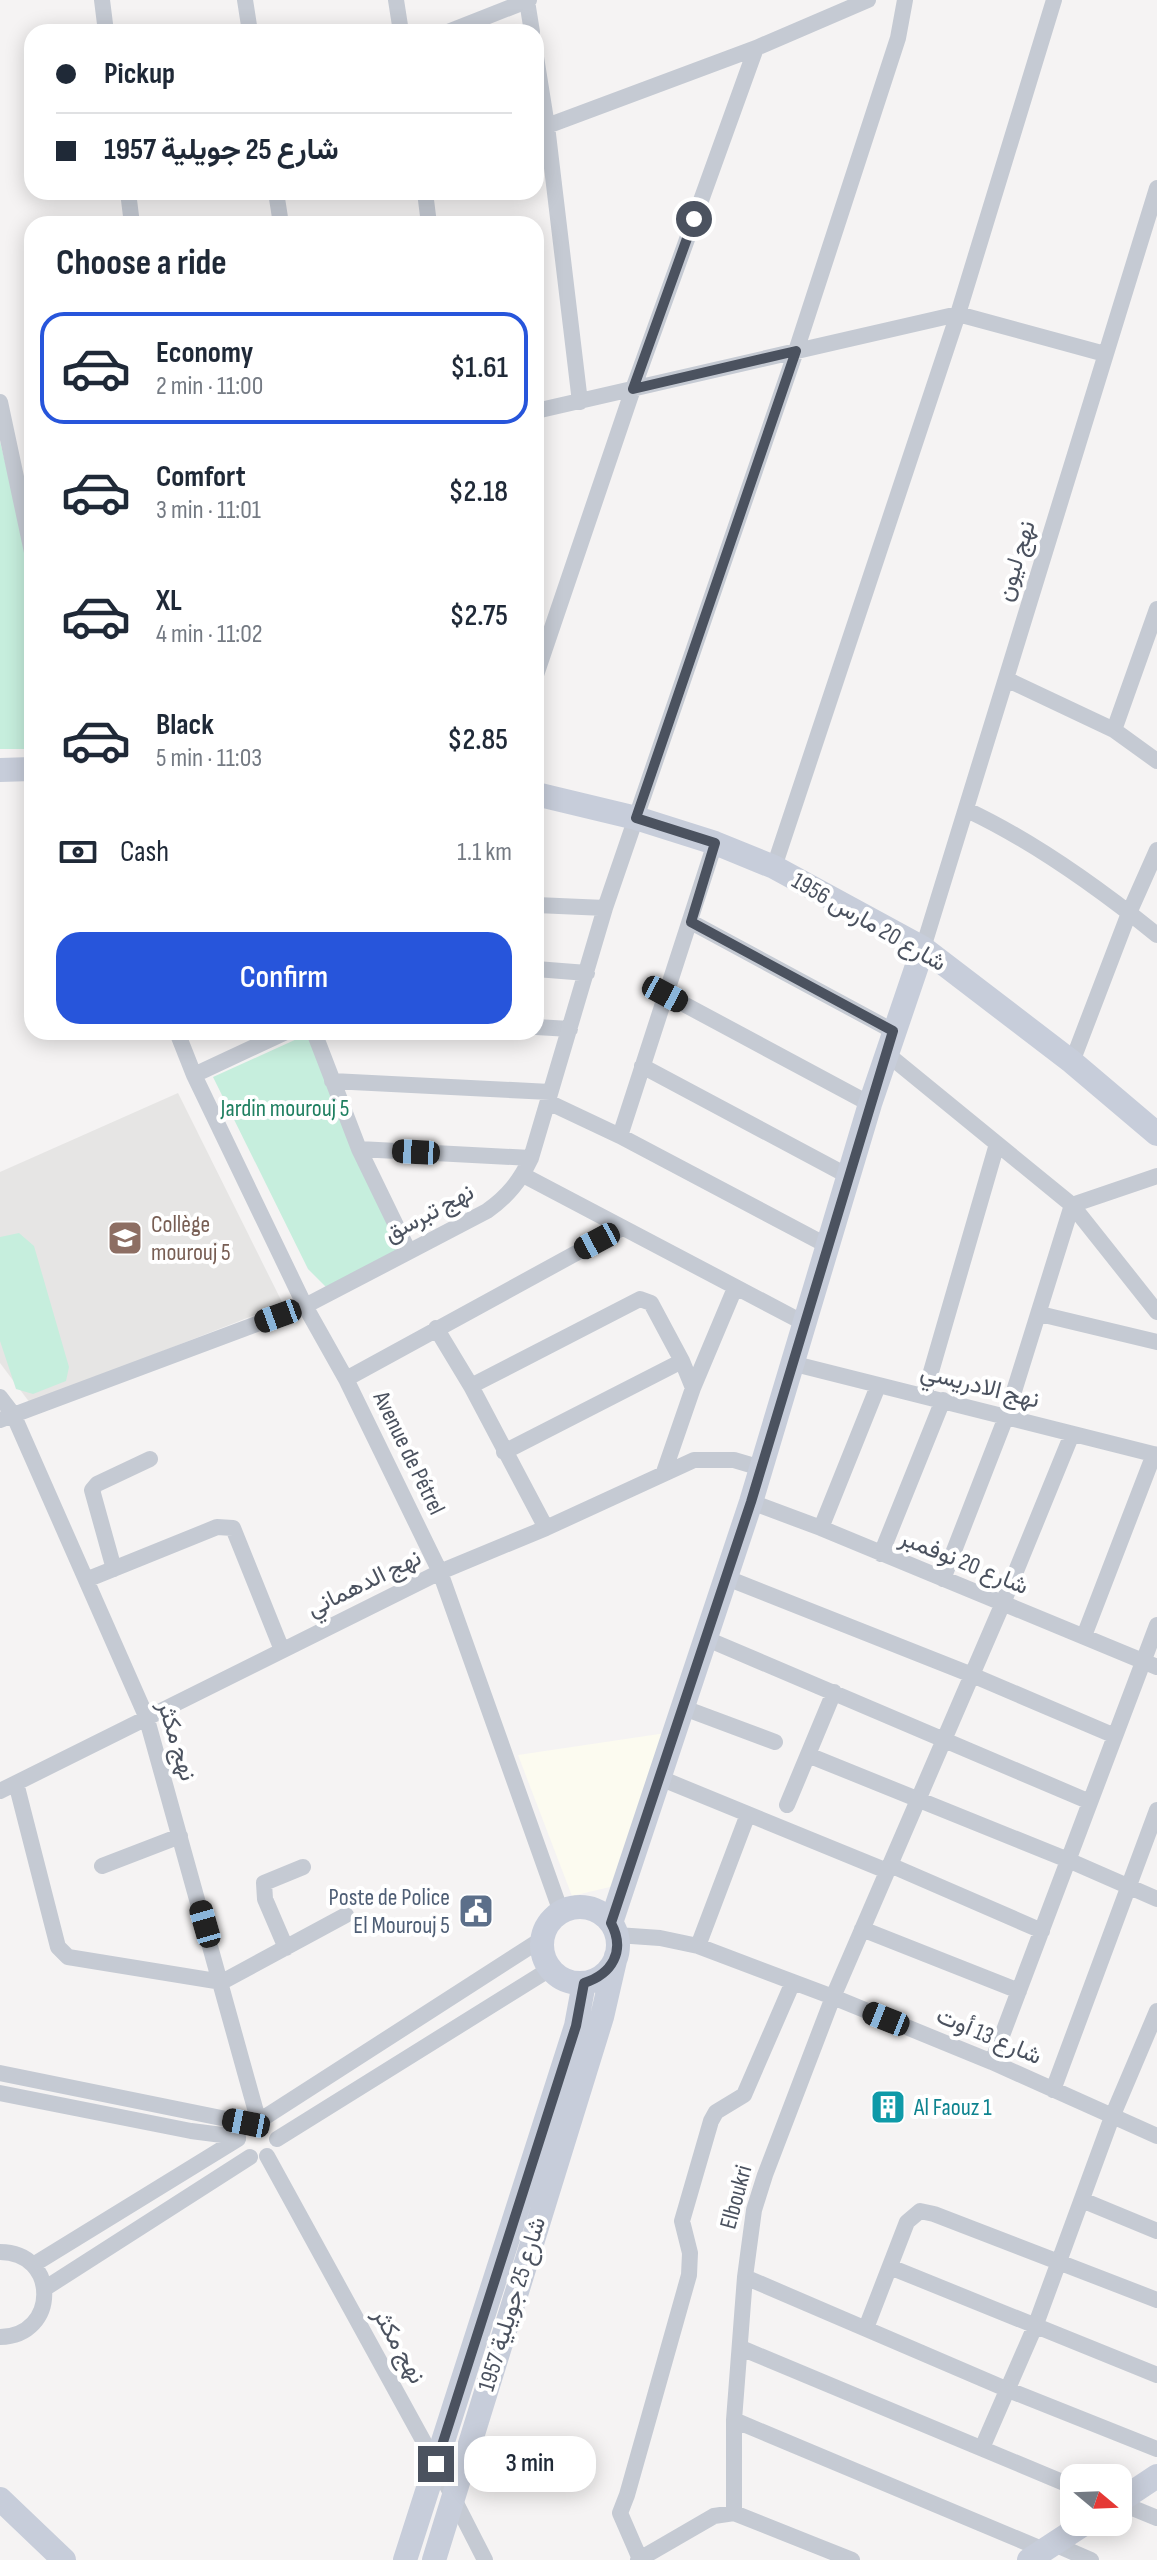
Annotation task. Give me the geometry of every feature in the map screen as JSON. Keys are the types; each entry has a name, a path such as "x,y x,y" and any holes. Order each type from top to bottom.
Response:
{"street":[{"path":"102,0 105,24"},
{"path":"245,0 249,24"},
{"path":"396,0 400,24"},
{"path":"468,24 528,0 531,24"},
{"path":"547,126 756,48 868,0"},
{"name":"نهج تبرسق","path":"6,1417 305,1306 487,1211 503,1199 523,1175 531,1158 605,908 796,351 898,38 905,0"},
{"path":"774,867 958,314 1054,0"},
{"path":"544,651 633,389 756,48"},
{"path":"544,107 580,402"},
{"name":"نهج ليون","path":"923,948 1157,188"},
{"path":"544,409 958,314 1105,354"},
{"path":"0,402 24,510"},
{"path":"1114,730 1156,618"},
{"path":"1137,666 1157,655"},
{"path":"1006,679 1114,730 1157,761"},
{"path":"0,770 24,769"},
{"name":"شارع 20 مارس 1956","path":"544,796 636,818 715,843 774,867 923,948 1072,1062 1157,1134"},
{"path":"967,810 1004,830 1157,935"},
{"path":"620,1136 715,843"},
{"path":"1072,1062 1129,913 1157,850"},
{"path":"544,905 605,908"},
{"path":"691,922 890,1042 997,1144 1072,1205 1157,1312"},
{"name":"شارع 25 جويلية 1957","path":"434,2560 602,2017 615,1938 660,1778 727,1578 870,1104 923,948"},
{"path":"544,970 587,973"},
{"path":"665,994 870,1104"},
{"path":"544,1027 570,1029"},
{"name":"Avenue de Pétrel","path":"180,1040 305,1306 346,1379 440,1572 561,1912"},
{"path":"194,1075 269,1040"},
{"path":"317,1040 359,1149 408,1250"},
{"path":"642,1066 850,1177"},
{"path":"332,1081 549,1097 828,1246"},
{"path":"924,1396 997,1144"},
{"path":"359,1149 531,1158"},
{"path":"523,1175 804,1323"},
{"path":"1072,1205 1157,1176"},
{"path":"943,1579 1006,1417 1072,1205"},
{"path":"346,1379 622,1228"},
{"path":"664,1472 693,1388 735,1288"},
{"path":"471,1386 640,1299 651,1303 693,1388"},
{"path":"1040,1314 1157,1342"},
{"path":"436,1328 471,1386 546,1528"},
{"path":"504,1452 682,1361"},
{"name":"نهج الادريسي","path":"791,1363 1156,1454"},
{"path":"821,1528 878,1386"},
{"name":"نهج مكثر","path":"0,1397 6,1417 86,1580 146,1716 222,1982 248,2127"},
{"path":"881,1554 943,1400"},
{"name":"Elboukri","path":"734,2513 734,2420 745,2277 752,2221 765,2175 833,1997 1003,1603 1072,1434"},
{"path":"1084,1636 1156,1454"},
{"name":"نهج الدهماني","path":"0,1791 440,1572 546,1528 664,1472 694,1460 713,1458 761,1468"},
{"path":"114,1569 92,1490 97,1484 150,1459"},
{"name":"شارع 20 نوفمبر","path":"751,1502 1150,1664"},
{"path":"86,1580 217,1527 233,1528 282,1650"},
{"path":"727,1578 972,1675 1115,1736"},
{"path":"992,2062 1115,1736 1150,1664 1157,1625"},
{"path":"707,1639 1090,1802"},
{"path":"787,1805 834,1692"},
{"path":"684,1708 775,1742"},
{"path":"808,1755 1157,1899"},
{"path":"660,1778 1042,1931"},
{"path":"16,1783 58,1947 68,1957 222,1982 346,1915"},
{"path":"1053,2090 1157,1810"},
{"path":"698,1946 748,1814"},
{"path":"102,1866 180,1836"},
{"path":"286,1948 265,1899 264,1883 303,1867"},
{"path":"574,1907 601,1913 615,1938 609,1969 598,1979 571,1983 559,1978 544,1960 542,1939 545,1928 561,1912 574,1907"},
{"path":"862,1929 1019,1991"},
{"name":"شارع 13 أوت","path":"615,1938 660,1938 698,1946 992,2062 1157,2136"},
{"path":"33,2265 542,1939"},
{"path":"277,2139 550,1969"},
{"path":"793,1982 744,2095 716,2112 711,2121 682,2221 690,2253 689,2275 620,2513 639,2559 714,2516 734,2513 852,2560"},
{"name":"شارع 25 جويلية 1957","path":"405,2560 576,2026 584,1983"},
{"path":"982,2448 1036,2324 1112,2117 1150,2051 1157,2011"},
{"path":"0,2073 248,2127"},
{"path":"0,2093 191,2131 271,2124 277,2139 274,2149 44,2289"},
{"path":"248,2127 241,2150 258,2156"},
{"name":"نهج مكثر","path":"258,2156 436,2464 485,2560"},
{"path":"1082,2200 1157,2231"},
{"path":"866,2328 907,2222 920,2211 1157,2300"},
{"path":"0,2252 22,2257 33,2265 41,2276 44,2289 44,2303 30,2327 17,2335 0,2337"},
{"path":"890,2267 1157,2375"},
{"path":"745,2277 1006,2389 1157,2449"},
{"path":"741,2348 1060,2481"},
{"path":"734,2420 1042,2552 1091,2560"},
{"path":"1132,2493 1157,2476"},
{"path":"0,2499 64,2560"},
{"path":"1132,2508 1157,2518"},
{"path":"1042,2552 1066,2536"}],"shaded area":[{"name":"Collège mourouj 5","path":"178,1093 283,1304 30,1403 0,1363 0,1172"},
{"path":"666,1733 614,1886 572,1896 518,1755"}],"green space":[{"path":"0,441 24,539 24,749 0,749"},
{"name":"Jardin mourouj 5","path":"295,1040 313,1040 401,1252 330,1291 308,1269 213,1077"},
{"path":"19,1233 34,1246 69,1367 66,1381 33,1394 16,1389 0,1341 0,1237"}],"place":[{"name":"Collège mourouj 5","path":"125,1238"},
{"name":"Poste de Police El Mourouj 5","path":"476,1911"},
{"name":"Al Faouz 1","path":"888,2107"}],"route":[{"path":"436,2464 576,2026 584,1983 598,1979 609,1969 616,1956 617,1935 611,1923 751,1502 893,1031 691,922 715,843 636,818 796,351 633,389 694,219"}]}
